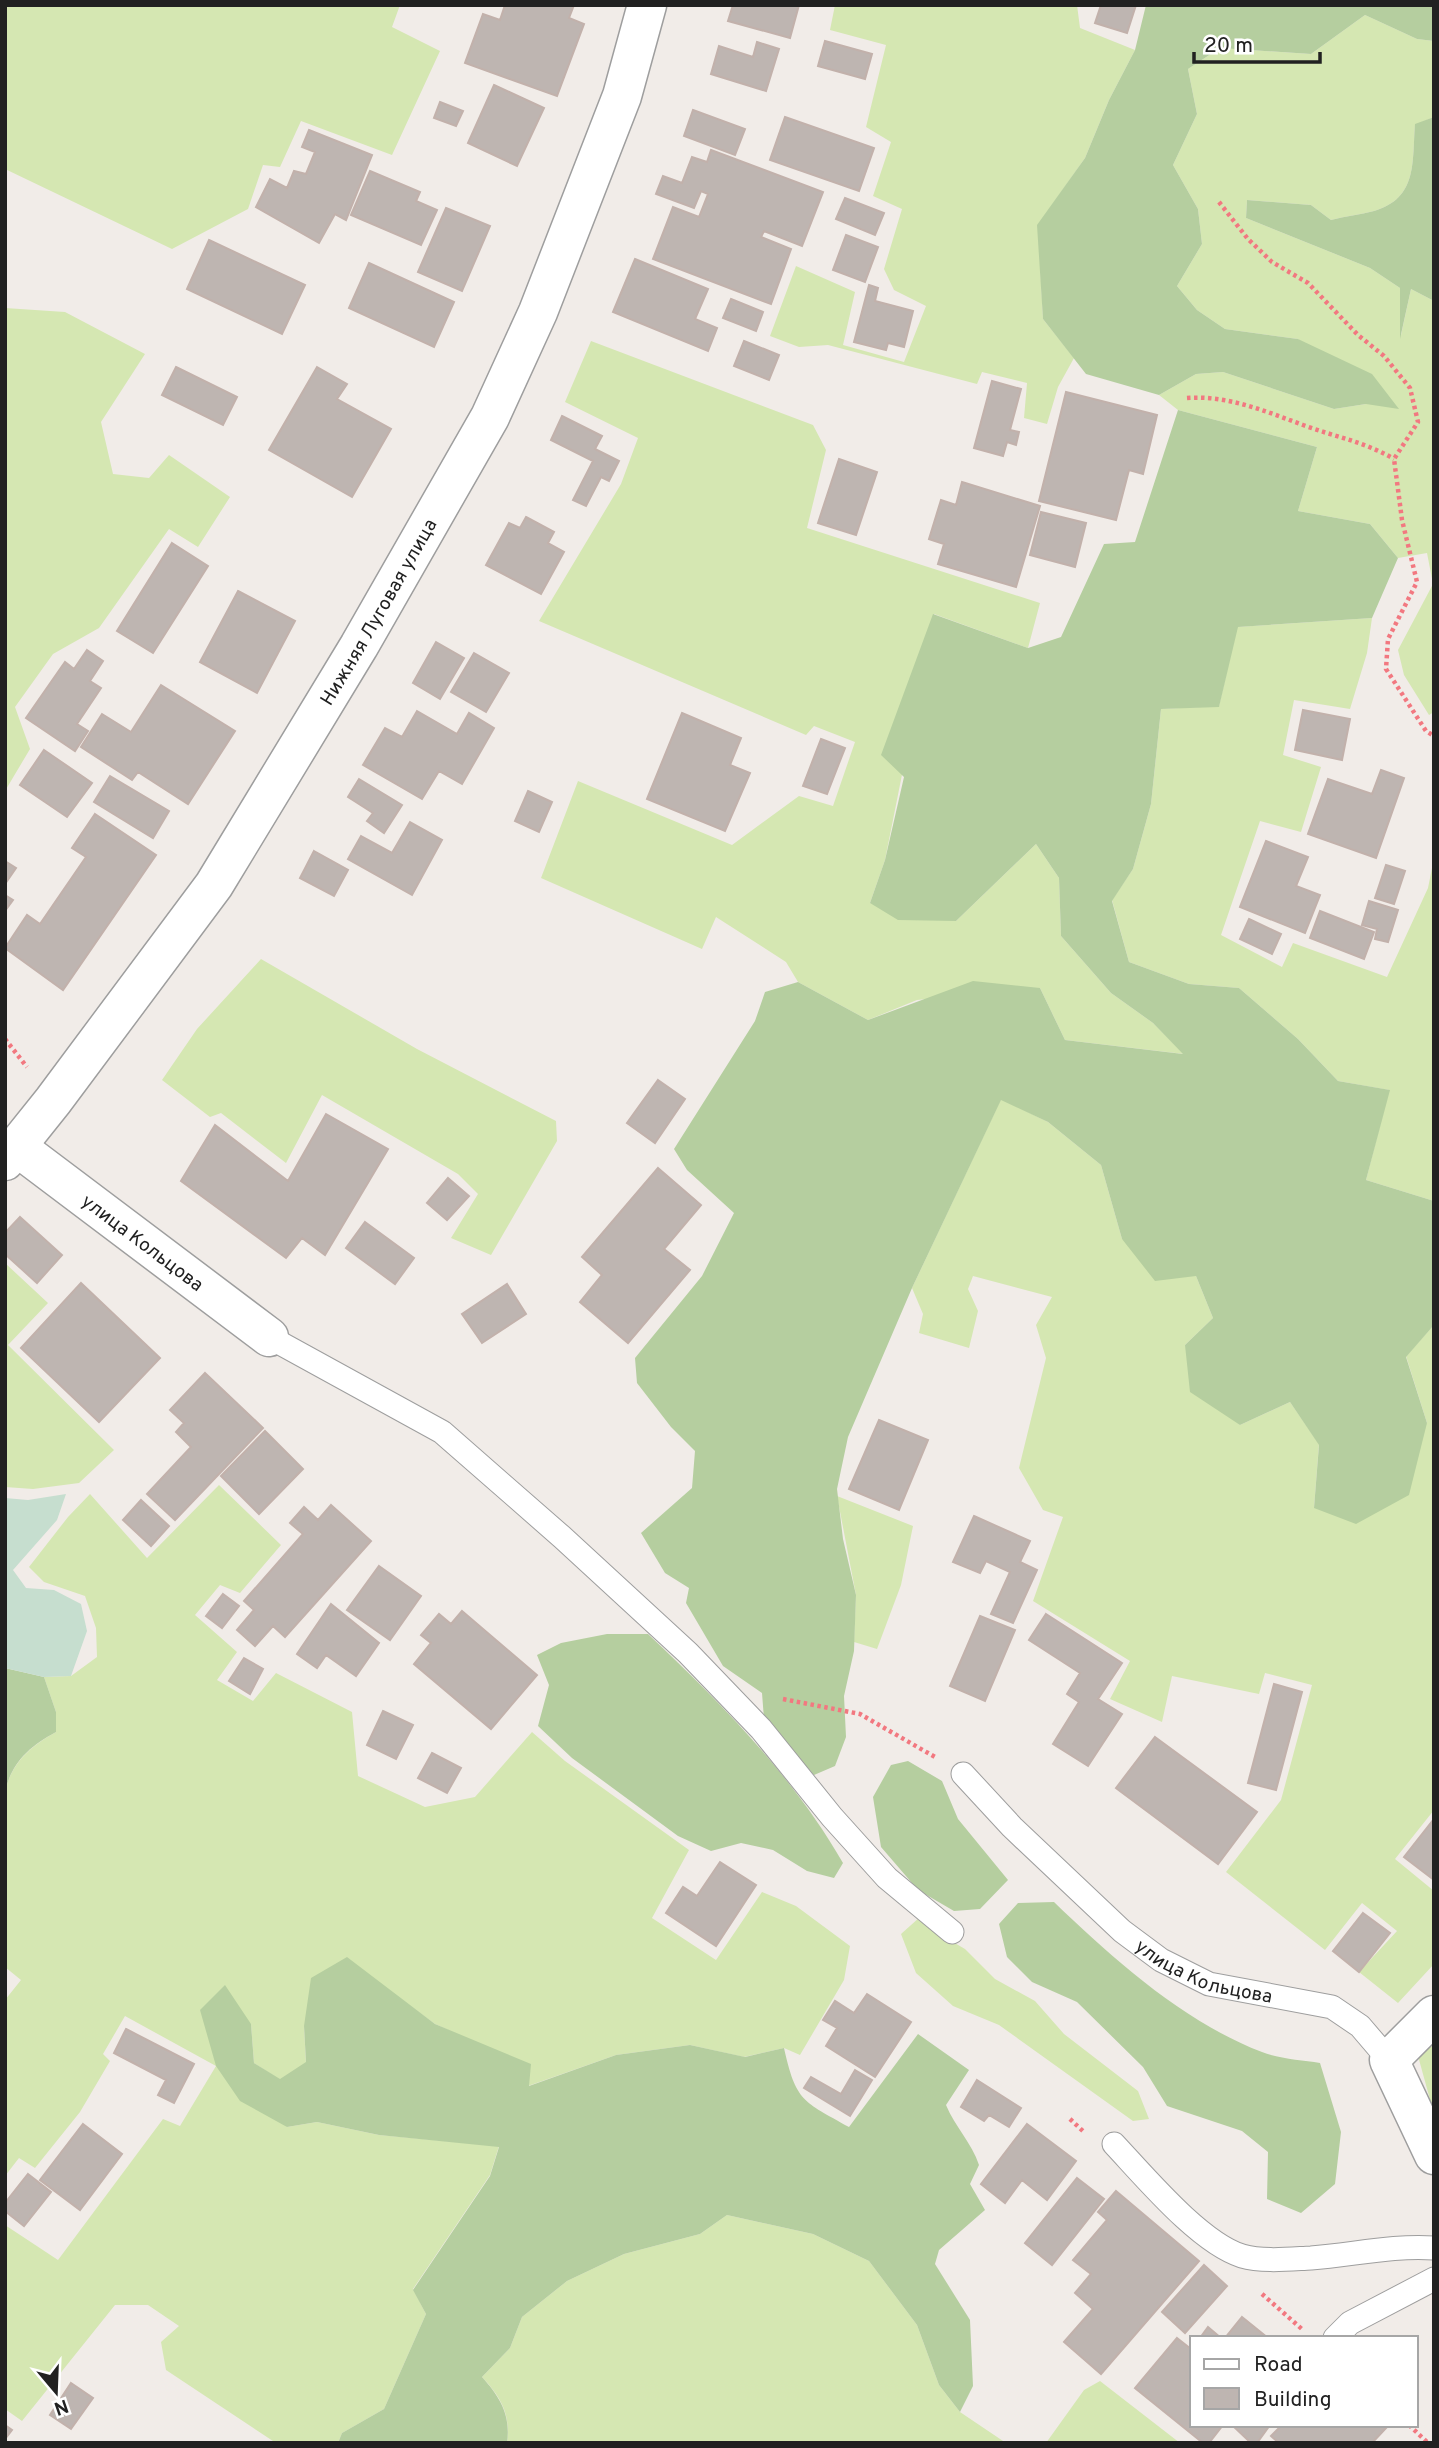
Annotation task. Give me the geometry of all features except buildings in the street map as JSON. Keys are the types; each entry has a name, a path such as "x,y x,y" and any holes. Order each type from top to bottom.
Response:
{"street":[{"name":"Нижняя Луговая улица","path":"11,1154 214,885 359,646 490,417 538,312 622,96 648,5"},
{"name":"улица Кольцова","path":"11,1154 269,1337"},
{"path":"1389,2060 1434,2015"},
{"name":"улица Кольцова","path":"1389,2060 1434,2155"}],"lane":[{"path":"269,1337 442,1432 688,1653 761,1729 832,1817 887,1878 951,1933"},
{"name":"улица Кольцова","path":"963,1774 1012,1827 1122,1931 1161,1960 1209,1983 1332,2007 1360,2026 1389,2060"},
{"path":"1114,2144 1159,2193 1208,2237 1239,2255 1253,2259 1311,2258 1413,2247 1434,2248"},
{"path":"1337,2336 1350,2323 1434,2279"}],"path":[{"path":"1219,202 1248,239 1272,262 1308,283 1358,335 1384,356 1410,388 1418,422 1394,459 1402,520 1417,582 1388,639 1386,669 1419,721 1434,736"},
{"path":"1186,398 1210,396 1275,414 1305,426 1353,439 1394,459"},
{"path":"775,1692 785,1701 860,1714 963,1774"},
{"path":"1411,2427 1428,2443"}],"green space":[{"path":"5,5 400,5 392,27 440,51 392,155 301,121 280,167 263,165 248,209 172,249 5,169"},
{"path":"835,5 1077,5 1080,28 1135,50 1109,100 1085,158 1038,225 1043,319 1074,358 1058,387 1047,424 1024,418 1027,383 982,372 977,384 828,345 799,347 770,336 796,266 855,292 843,345 904,362 926,306 894,290 884,269 902,209 873,196 891,142 866,127 886,45 830,30"},
{"path":"1146,5 1434,5 1434,41 1417,39 1365,15 1311,54 1220,48 1188,69 1197,114 1173,165 1198,209 1202,244 1177,286 1197,310 1225,329 1298,339 1372,374 1399,409 1366,404 1334,409 1223,372 1196,374 1159,395 1086,374 1043,319 1037,225 1085,158 1109,100 1135,50"},
{"path":"1365,15 1417,39 1434,41 1434,117 1415,125 1412,165 1406,188 1388,205 1374,211 1331,220 1311,205 1247,200 1246,218 1370,268 1400,288 1401,335 1411,289 1434,301 1434,712 1429,715 1404,675 1398,650 1433,584 1427,553 1398,558 1370,524 1298,511 1317,447 1178,410 1159,395 1196,374 1223,372 1334,409 1366,404 1298,339 1225,329 1197,310 1177,286 1202,244 1198,209 1173,165 1197,114 1188,69 1220,48 1311,54"},
{"path":"1434,117 1434,301 1411,289 1400,339 1400,288 1370,268 1246,218 1247,200 1311,205 1331,220 1374,211 1388,205 1399,197 1410,177 1415,124"},
{"path":"5,308 65,312 145,354 101,422 113,474 149,478 169,455 230,497 198,547 169,529 99,628 53,654 15,707 30,749 5,791"},
{"path":"591,341 813,425 826,450 807,528 1040,603 1028,648 934,614 885,860 870,903 956,921 1036,844 1059,878 1061,936 1111,993 1153,1023 1184,1054 1065,1040 1040,988 917,1000 868,1020 798,982 786,962 716,917 702,949 541,878 578,781 732,845 799,796 833,806 855,742 814,726 806,735 539,621 621,484 638,438 565,402"},
{"path":"1178,410 1317,447 1298,511 1370,524 1398,558 1372,618 1238,627 1219,707 1161,709 1151,804 1133,869 1112,901 1129,962 1189,984 1239,988 1298,1039 1338,1081 1390,1090 1366,1180 1434,1201 1434,1325 1406,1357 1427,1423 1409,1495 1356,1524 1314,1508 1319,1445 1290,1402 1240,1425 1190,1392 1185,1345 1213,1318 1196,1276 1155,1281 1122,1239 1101,1165 1048,1122 1001,1100 912,1288 848,1437 837,1489 843,1539 856,1595 854,1651 844,1696 846,1737 835,1766 814,1775 764,1719 762,1693 723,1666 686,1603 689,1588 665,1573 641,1533 692,1488 695,1451 671,1427 637,1383 635,1358 702,1276 734,1213 687,1170 674,1149 755,1021 765,992 798,982 868,1020 973,981 1040,988 1065,1040 1183,1054 1153,1023 1111,993 1061,936 1059,878 1036,844 956,921 898,920 870,903 885,860 904,777 881,755 933,614 1028,648 1061,637 1104,544 1135,542"},
{"path":"1372,618 1367,653 1350,709 1294,700 1283,755 1321,767 1301,832 1260,821 1221,935 1282,967 1293,943 1387,977 1428,888 1434,858 1434,1201 1366,1180 1389,1090 1338,1081 1298,1039 1239,988 1189,984 1129,962 1112,900 1133,869 1151,804 1161,709 1219,706 1237,627"},
{"path":"261,959 417,1049 556,1121 557,1141 491,1255 451,1238 478,1194 458,1174 322,1095 286,1163 221,1113 210,1117 162,1080 197,1029"},
{"path":"1001,1099 1048,1122 1101,1165 1122,1239 1196,1276 1213,1318 1185,1345 1240,1425 1290,1402 1319,1444 1314,1508 1427,1423 1406,1356 1434,1325 1434,1810 1395,1859 1434,1891 1434,1964 1398,2003 1359,1972 1397,1931 1362,1903 1325,1950 1226,1872 1281,1800 1312,1685 1265,1673 1259,1694 1172,1676 1162,1722 1110,1699 1130,1661 1033,1601 1063,1517 1043,1510 1019,1468 1046,1358 1036,1325 1052,1297 973,1276 968,1289 978,1311 969,1348 919,1333 923,1314 912,1288"},
{"path":"5,1263 48,1303 8,1345 114,1450 79,1483 33,1489 5,1487"},
{"path":"219,1485 281,1545 240,1593 220,1585 195,1615 237,1652 217,1680 253,1701 276,1673 352,1712 358,1776 425,1807 475,1797 532,1732 565,1761 689,1850 652,1918 716,1960 762,1892 796,1906 850,1946 844,1980 800,2055 784,2048 744,2057 690,2045 616,2055 528,2086 479,2044 435,2024 398,1997 304,2026 306,2063 280,2080 254,2063 251,2024 200,2010 287,2127 317,2122 379,2135 499,2146 490,2175 413,2289 426,2314 384,2409 342,2433 338,2443 276,2443 166,2370 161,2342 179,2326 148,2305 115,2305 22,2421 5,2409 5,2225 58,2260 163,2119 180,2126 216,2066 125,2016 103,2054 110,2061 80,2112 35,2168 19,2158 5,2176 5,2000 21,1980 5,1967 5,1791 8,1780 24,1756 56,1732 56,1712 44,1677 71,1676 97,1657 96,1628 85,1596 44,1582 29,1567 68,1517 90,1494 147,1558"},
{"path":"66,1494 57,1520 13,1570 26,1588 54,1590 81,1604 87,1631 71,1676 44,1677 5,1668 5,1498 28,1500"},
{"path":"837,1496 913,1526 901,1585 877,1649 854,1642 856,1595"},
{"path":"607,1634 648,1634 729,1714 779,1771 823,1831 843,1863 834,1878 807,1871 773,1850 741,1843 711,1851 678,1836 572,1758 538,1726 549,1685 537,1655 561,1643"},
{"path":"5,1668 44,1677 56,1712 56,1732 23,1756 8,1780 5,1791"},
{"path":"908,1761 942,1781 958,1819 1008,1880 980,1909 954,1911 918,1890 881,1847 873,1797 891,1765"},
{"path":"1054,1902 1125,1967 1205,2024 1233,2040 1269,2054 1320,2063 1341,2132 1335,2184 1301,2213 1267,2199 1268,2152 1242,2131 1167,2106 1143,2067 1077,2002 1032,1982 1007,1957 999,1924 1018,1903"},
{"path":"920,1917 934,1931 965,1949 995,1979 1035,2001 1064,2034 1138,2091 1149,2119 1133,2121 999,2025 953,2006 916,1973 901,1934"},
{"path":"347,1957 435,2024 531,2064 529,2086 616,2055 690,2045 745,2057 784,2048 793,2079 804,2098 849,2127 918,2034 969,2070 946,2105 979,2165 970,2184 985,2210 939,2250 935,2264 970,2320 973,2386 960,2412 939,2385 917,2325 869,2261 813,2234 727,2215 700,2234 624,2254 567,2281 522,2317 510,2348 482,2377 503,2407 507,2443 338,2443 342,2433 384,2409 426,2314 413,2290 490,2176 499,2147 379,2135 317,2122 287,2127 240,2101 216,2066 200,2010 225,1985 251,2024 254,2063 280,2079 306,2062 304,2026 311,1978"},
{"path":"1429,2044 1434,2049 1434,2114 1418,2056"},
{"path":"727,2215 813,2234 869,2261 917,2325 939,2385 960,2412 1006,2443 507,2443 503,2407 482,2377 510,2348 522,2317 567,2281 624,2254 700,2234"},
{"path":"1100,2381 1180,2443 1046,2443 1084,2390"}]}
